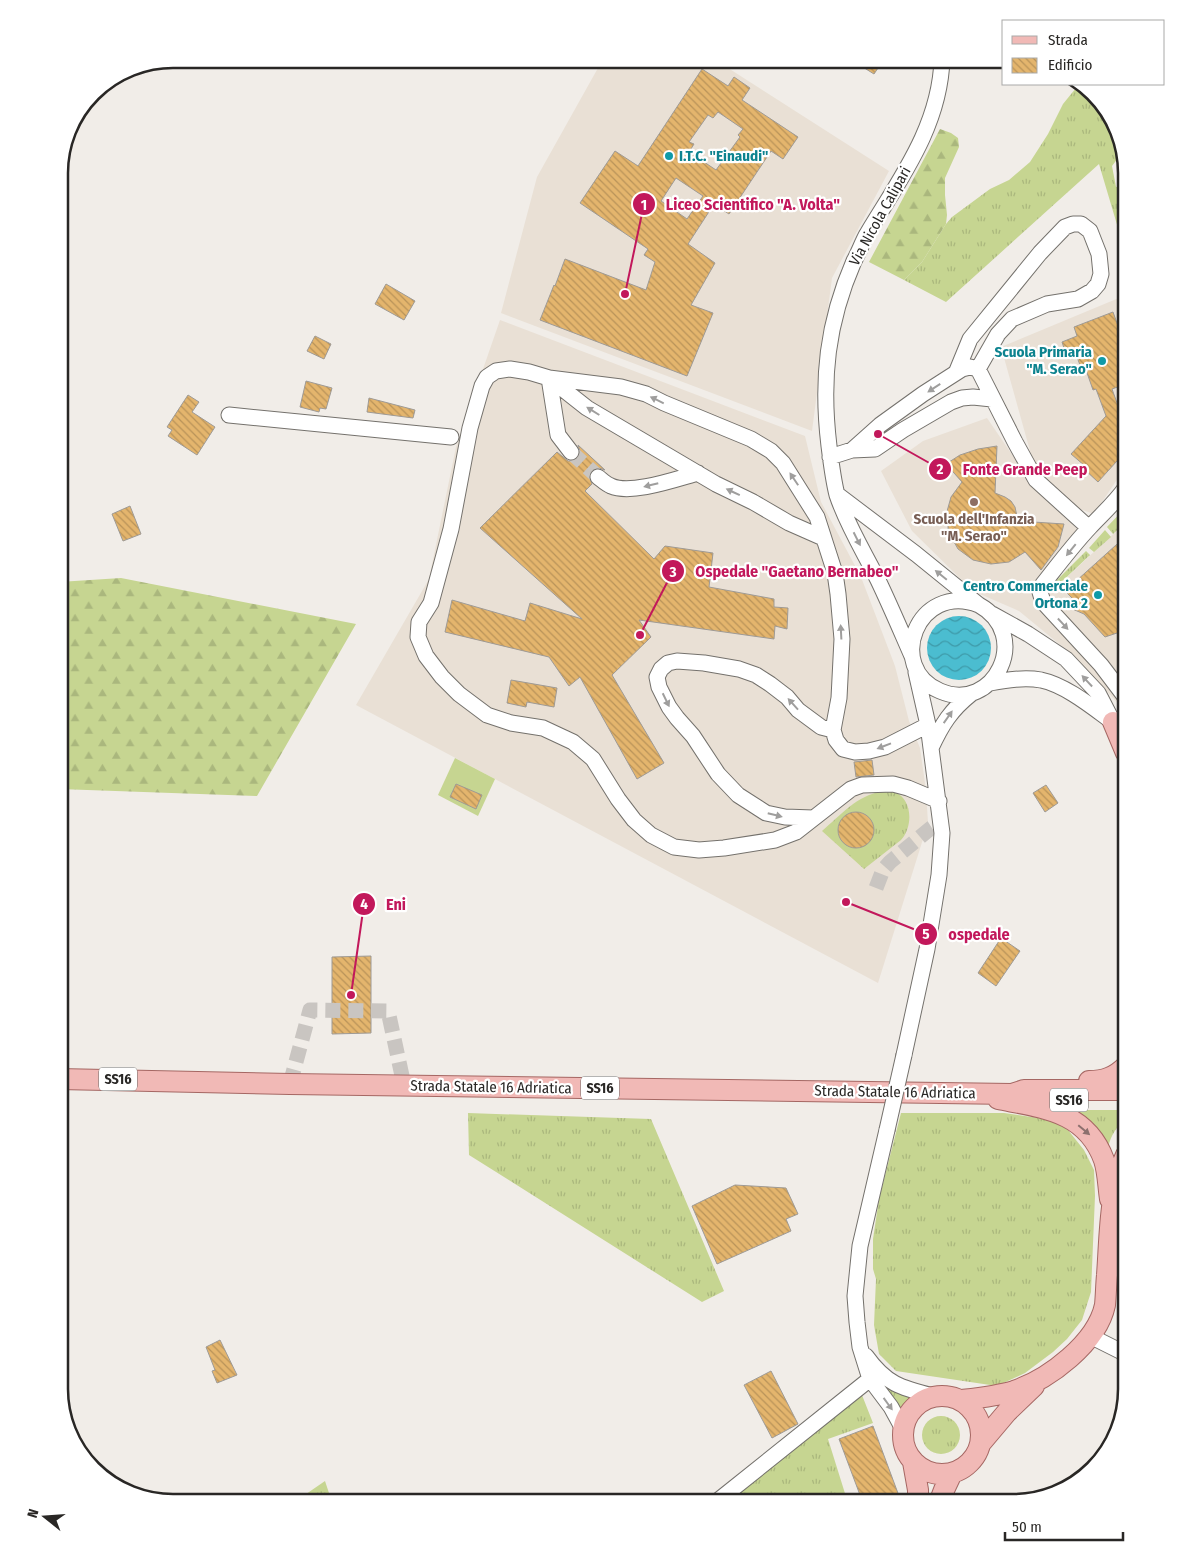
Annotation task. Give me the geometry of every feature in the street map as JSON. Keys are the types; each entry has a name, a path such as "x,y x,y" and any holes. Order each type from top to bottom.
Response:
{"main road":[{"path":"973,1093 1020,1084 1100,1081 1110,1078 1118,1072"},
{"name":"Strada Statale 16 Adriatica","path":"68,1079 1012,1094 1024,1090 1118,1090"},
{"path":"973,1093 1050,1110 1068,1118 1083,1128 1095,1142 1104,1162 1112,1213"},
{"name":"Strada Statale 16 Adriatica","path":"1012,1094 1024,1099 1118,1102"},
{"path":"980,1444 1007,1412 1090,1336 1099,1320 1105,1303 1112,1213 1118,1182"},
{"path":"962,1400 1014,1391 1042,1378"},
{"path":"943,1395 962,1400 972,1408 979,1419 982,1432 977,1454 970,1463 952,1473 942,1475 921,1469 906,1452 903,1441 903,1429 906,1418 922,1400 933,1396 943,1395"},
{"path":"913,1462 918,1494"},
{"path":"942,1494 952,1473"}],"street":[{"name":"Via Nicola Calipari","path":"914,661 879,582 850,527 838,495 830,458 825,416 826,376 831,332 844,285 866,236 925,134 935,108 942,78 942,68"},
{"path":"956,374 970,339 1040,253 1065,228 1072,224 1081,224 1090,231 1099,254 1101,274 1098,284 1092,291 1078,299 1047,304 1012,319 998,334 978,369"},
{"path":"852,450 880,425 923,394 962,369 970,367 978,369"},
{"path":"928,725 885,746 870,751 855,752 844,749 836,740 834,730 839,698 842,639 835,573 817,517 783,463 771,451 751,439 646,394 621,387 550,378 510,369 496,370 487,377 482,386 470,428 451,529 437,584 431,603 419,622 418,636 426,656 458,694 487,715 511,724 543,728 573,742 593,759 618,799 634,820 651,836 674,847 698,850 715,849 775,840 796,832 851,789 862,785 893,784 939,801"},
{"path":"978,369 1036,480 1089,528"},
{"path":"550,378 558,436 572,452"},
{"path":"550,378 587,408 716,484 823,538"},
{"path":"830,458 852,450 874,449 951,402 973,397 992,399"},
{"path":"229,415 451,437"},
{"path":"598,477 611,486 638,488 698,473"},
{"path":"838,495 983,608 1000,626 1005,646 1004,660 999,672 982,689 972,693 952,695 938,691 922,678 914,661"},
{"path":"1118,499 1089,528 1043,584 1040,597 1101,665 1118,687"},
{"path":"903,1429 891,1407 870,1379 860,1347 856,1296 860,1246 927,950 939,875 942,833 939,801 928,725 914,661 912,640 914,633 926,614 939,605 954,601 970,602 983,608 1066,659 1098,693 1118,731"},
{"path":"813,818 785,817 766,812 738,795 718,774 693,736 669,707 659,687 657,677 661,669 668,663 677,662 704,663 739,669 770,684 787,697 798,710 821,727 834,730"},
{"path":"990,683 1028,679 1050,683 1089,705 1118,734"},
{"path":"931,748 949,715 958,704 972,693"},
{"path":"1090,1336 1118,1350"},
{"path":"860,1347 883,1376 893,1383 905,1389 933,1396"},
{"path":"726,1494 870,1379"}],"shaded area":[{"path":"598,68 728,68 889,171 832,278 812,431 501,313 537,177"},
{"path":"1118,298 1118,478 1094,514 1068,505 1038,471 1032,458 1001,347"},
{"path":"500,320 805,436 821,502 861,577 895,666 909,721 920,748 926,790 928,823 878,983 356,705 429,579 456,447"},
{"name":"Scuola dell'Infanzia \"M. Serao\"","path":"987,418 1026,475 1077,529 1039,583 1051,592 1118,529 1118,703 1075,657 1019,611 973,591 912,531 881,471 923,441"}],"green space":[{"path":"1075,89 1087,98 1100,114 1110,132 1117,159 1112,166 1116,187 1118,186 1118,228 1099,164 946,302 904,280 922,262 952,217 990,189 1009,180 1030,162 1048,134 1063,104"},
{"path":"940,129 958,138 959,147 945,178 946,224 922,262 904,280 869,262"},
{"path":"1118,515 1118,529 1113,534 1107,527"},
{"path":"1105,530 1111,537 1094,552 1089,548"},
{"path":"1086,551 1090,555 1054,589 1051,586"},
{"path":"121,578 356,624 257,796 68,789 68,581"},
{"path":"455,758 495,779 478,816 438,795"},
{"path":"894,791 905,801 909,814 908,828 901,840 864,869 822,831 857,801 873,793"},
{"path":"1069,1110 1118,1110 1118,1126 1108,1148"},
{"path":"468,1113 651,1119 724,1291 702,1302 469,1155"},
{"path":"901,1113 1004,1113 1045,1119 1068,1130 1084,1150 1094,1170 1095,1196 1091,1292 1082,1320 1067,1339 1053,1352 1025,1373 997,1386 896,1371 879,1354 874,1325 876,1279 873,1269 873,1239 879,1199"},
{"path":"875,1377 910,1398 901,1412"},
{"path":"860,1390 873,1423 828,1439 845,1494 733,1494"},
{"path":"941,1416 954,1422 960,1435 954,1448 941,1454 928,1448 922,1435 928,1422"},
{"path":"325,1481 329,1494 306,1494"}],"water":[{"path":"953,616 965,616 982,625 989,636 991,648 989,660 982,671 965,680 953,680 941,675 932,666 927,654 927,642 932,630 941,621"}],"building":[{"path":"864,68 878,68 874,74"},
{"path":"702,69 728,86 734,77 750,88 742,100 798,137 783,159 771,151 729,214 714,204 688,244 715,263 691,305 713,313 687,376 540,320 565,259 646,290 655,262 644,255 648,249 580,203 615,151 638,166","holes":["718,112 743,129 738,135 740,137 716,170 689,152 694,144 689,142 708,115 713,118","676,178 703,196 687,219 661,201"]},
{"path":"386,284 415,301 404,320 375,304"},
{"path":"1113,312 1118,326 1118,387 1112,389 1118,406 1118,460 1098,482 1083,468 1085,466 1071,454 1106,416 1096,389 1093,390 1085,367 1081,368 1076,354 1067,357 1062,342 1077,336 1074,327"},
{"path":"315,336 331,344 324,359 307,351"},
{"path":"306,381 332,388 326,409 320,408 319,412 300,407"},
{"path":"188,395 199,402 192,412 215,427 197,455 168,436 172,430 167,427"},
{"path":"369,398 415,410 413,418 367,412"},
{"path":"578,445 605,470 599,468 591,471 589,476 592,484 585,491 654,559 665,546 713,553 709,587 774,599 774,607 788,608 787,629 775,626 774,639 639,620 651,637 612,675 664,763 637,779 580,677 569,686 549,657 445,632 452,600 525,621 530,603 582,619 480,528 557,452 568,461 577,459 580,451"},
{"path":"997,446 995,493 1011,501 1015,507 1018,521 1064,524 1058,547 1041,570 1025,552 1009,562 991,564 973,560 958,549 949,533 946,515 951,497 962,482 946,464 960,455 978,449"},
{"path":"130,506 141,534 123,541 112,514"},
{"name":"Centro Commerciale Ortona 2","path":"1118,543 1118,633 1105,637 1084,614 1068,607 1074,600 1065,591"},
{"path":"511,680 557,688 554,707 527,702 526,707 507,703"},
{"path":"872,760 874,775 856,777 854,762"},
{"path":"456,784 482,795 476,809 450,797"},
{"path":"1046,785 1058,803 1045,812 1033,793"},
{"path":"856,812 863,813 869,817 873,823 873,837 869,843 863,847 856,848 849,847 843,843 839,837 838,830 839,823 843,817 849,813"},
{"path":"1001,938 1020,951 996,986 978,973"},
{"path":"371,956 371,1033 332,1034 332,957"},
{"path":"735,1185 786,1188 798,1214 786,1219 791,1231 717,1264 692,1206"},
{"path":"220,1340 237,1375 217,1383 212,1371 215,1370 206,1347"},
{"path":"771,1371 798,1424 772,1438 744,1385"},
{"path":"873,1426 898,1494 860,1494 839,1439"}],"tunnel":[{"path":"571,452 598,477"},
{"path":"876,888 883,870 890,862 942,821"},
{"path":"290,1084 310,1010 388,1011 404,1085"}],"place":[{"name":"I.T.C. \"Einaudi\"","path":"669,156"},
{"name":"Liceo Scientifico \"A. Volta\"","path":"625,294"},
{"name":"Scuola Primaria \"M. Serao\"","path":"1102,361"},
{"name":"Fonte Grande Peep","path":"878,434"},
{"name":"Scuola dell'Infanzia \"M. Serao\"","path":"974,502"},
{"name":"Centro Commerciale Ortona 2","path":"1098,595"},
{"name":"Ospedale \"Gaetano Bernabeo\"","path":"640,635"},
{"name":"ospedale","path":"846,902"},
{"name":"Eni","path":"351,995"}]}
